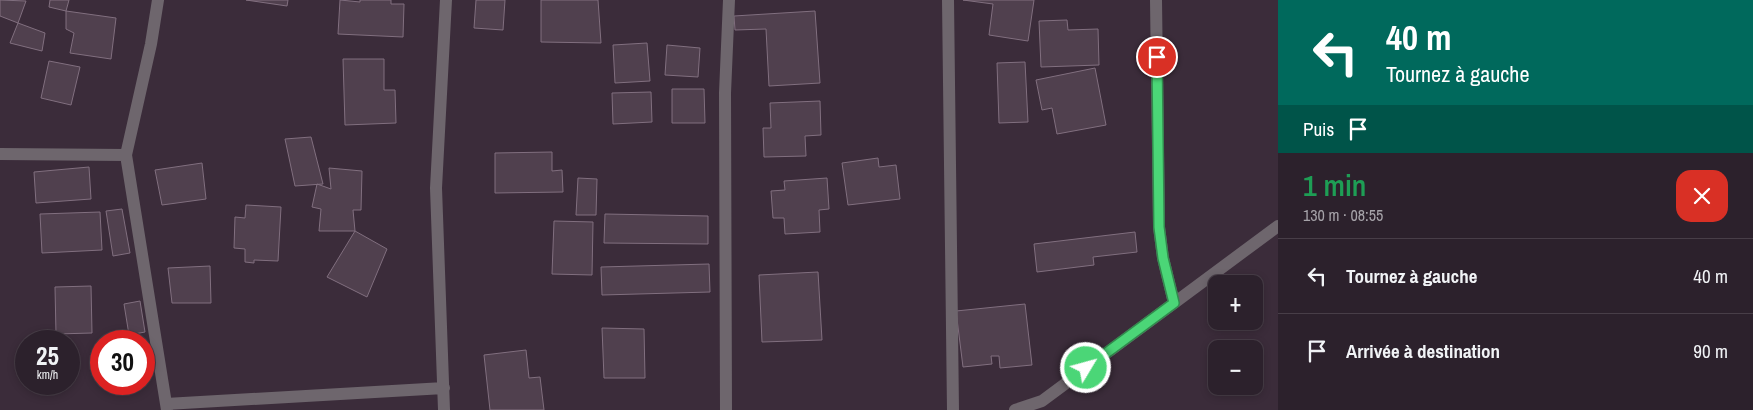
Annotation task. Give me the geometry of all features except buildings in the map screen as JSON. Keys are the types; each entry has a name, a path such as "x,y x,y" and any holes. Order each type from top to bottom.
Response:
{"street":[{"path":"158,0 151,44 126,155 166,407 444,388"},
{"path":"444,410 436,188 446,0"},
{"path":"726,410 725,93 729,0"},
{"path":"948,0 953,410"},
{"path":"1156,0 1159,227 1163,258 1174,303"},
{"path":"0,154 126,155"},
{"path":"1015,410 1042,401 1278,226"}],"route":[{"path":"1086,368 1174,303 1163,258 1159,227 1157,57"}]}
